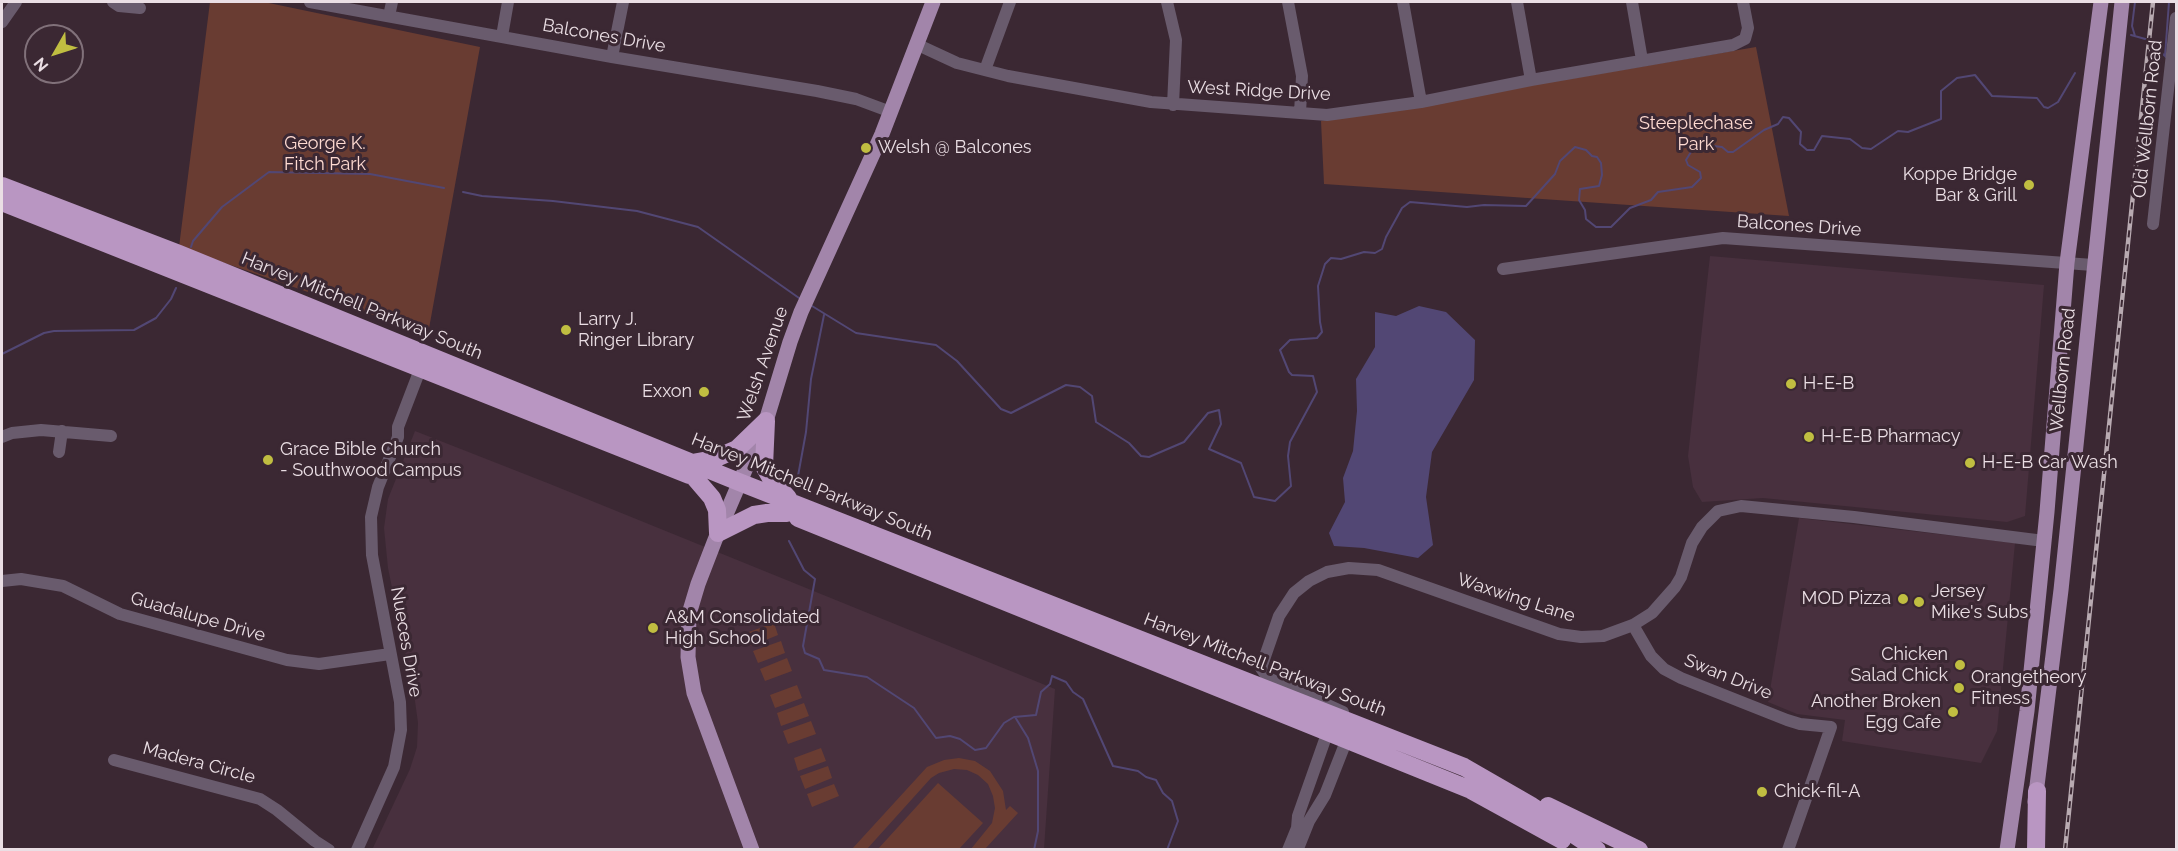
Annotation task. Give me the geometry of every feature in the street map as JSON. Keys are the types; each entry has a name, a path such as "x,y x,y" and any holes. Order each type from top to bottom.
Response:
{"highway":[{"name":"Harvey Mitchell Parkway South","path":"2,186 179,254 440,367 789,508 1471,790 1558,837 1575,849"},
{"name":"Harvey Mitchell Parkway South","path":"2,202 421,367"},
{"path":"421,367 427,363 440,367"},
{"path":"766,421 765,466 789,508 754,515 718,533 717,510 712,498 693,470 737,449 766,421"},
{"name":"Harvey Mitchell Parkway South","path":"789,508 1238,677 1464,767 1530,805 1597,849"},
{"path":"1464,767 1639,849"},
{"path":"2036,849 2037,791"}],"main road":[{"name":"Welsh Avenue","path":"752,849 698,705 688,657 688,623 692,603 736,487 766,421 801,312 891,112 933,2"},
{"name":"Wellborn Road","path":"2007,849 2026,711 2044,541 2067,262 2101,2"},
{"name":"Wellborn Road","path":"2027,849 2037,791 2061,590 2122,2"}],"street":[{"path":"113,2 119,6 140,9"},
{"name":"Balcones Drive","path":"310,2 856,99 891,112"},
{"path":"389,16 392,2"},
{"path":"502,36 508,2"},
{"path":"612,57 623,2"},
{"path":"985,70 1010,2"},
{"path":"1167,2 1176,40 1173,105"},
{"path":"1288,2 1302,76 1300,113"},
{"path":"1403,2 1421,102"},
{"path":"1517,2 1531,80"},
{"path":"1632,2 1642,60"},
{"name":"West Ridge Drive","path":"916,44 957,63 985,70 1055,85 1173,105 1300,113 1344,113 1421,102 1531,80 1733,45 1745,39 1748,28 1743,2"},
{"path":"2,22 11,3"},
{"name":"Old Wellborn Road","path":"2153,224 2176,18"},
{"name":"Balcones Drive","path":"1503,269 1723,238 2093,265"},
{"name":"Nueces Drive","path":"398,437 398,427 421,367"},
{"name":"Nueces Drive","path":"357,849 385,790 398,752 401,712 372,555 371,528 375,497 398,437 404,430 423,382 440,367"},
{"path":"2,437 12,433 41,430 111,436"},
{"path":"59,452 62,431"},
{"name":"Waxwing Lane","path":"1261,668 1279,615 1294,593 1309,580 1327,572 1349,568 1378,570 1559,634 1581,637 1603,636 1633,625 1652,612 1675,587 1681,577 1692,543 1710,518 1718,512 1742,506 1854,517 2044,541"},
{"name":"Guadalupe Drive","path":"2,581 21,579 63,586 120,614 288,660 319,664 390,654"},
{"name":"Swan Drive","path":"1633,625 1651,656 1664,669 1681,678 1800,724 1831,727 1788,849"},
{"path":"1238,677 1261,668 1268,678 1332,706 1373,730"},
{"path":"1288,849 1328,731"},
{"path":"1297,849 1309,821 1325,795 1347,739"},
{"name":"Madera Circle","path":"114,760 260,799 329,849"}],"shaded area":[{"path":"1710,256 2044,285 2025,516 2007,522 1763,498 1702,502 1693,487 1688,456"},
{"path":"1419,306 1446,312 1475,340 1474,380 1432,452 1426,497 1433,545 1418,558 1364,548 1334,546 1329,533 1345,502 1343,478 1353,451 1357,411 1356,379 1375,347 1375,312 1396,316"},
{"name":"A&M Consolidated High School","path":"415,431 1055,689 1044,849 372,850 410,769 417,747 418,723 415,701 388,568 384,528 388,499"},
{"path":"1799,518 2015,543 1997,731 1981,763 1842,741 1845,720 1797,714 1768,702"}],"green space":[{"name":"George K. Fitch Park","path":"210,2 264,2 480,47 428,334 179,247"},
{"name":"Steeplechase Park","path":"1756,47 1789,216 1324,184 1321,121"},
{"path":"774,623 778,635 751,646 746,633"},
{"path":"781,641 785,653 758,663 753,651"},
{"path":"787,658 792,671 765,681 760,669"},
{"path":"797,685 802,698 775,708 770,695"},
{"path":"804,703 809,716 781,726 777,713"},
{"path":"811,721 816,734 788,744 783,731"},
{"path":"821,748 826,761 798,771 794,758"},
{"path":"959,758 975,761 990,771 1003,791 1006,810 1010,806 1018,813 985,849 971,849 992,823 995,808 993,796 988,784 978,775 967,770 954,769 931,778 867,849 852,849 927,767 944,760"},
{"path":"828,766 832,778 805,789 800,776"},
{"path":"938,783 983,823 959,849 878,849"},
{"path":"834,784 839,796 812,807 807,794"}],"waterway":[{"path":"2135,2 2132,26 2135,36"},
{"path":"2165,56 2169,2"},
{"path":"2131,35 2156,42 2166,57"},
{"path":"812,306 856,333 936,345 957,361 1001,409 1011,413 1066,385 1080,387 1092,396 1096,422 1129,443 1141,456 1149,457 1184,442 1208,413 1219,410 1221,424 1209,449 1241,463 1254,497 1275,501 1291,486 1288,456 1290,442 1317,392 1313,376 1292,375 1289,372 1280,350 1290,340 1317,338 1322,332 1318,286 1325,264 1331,258 1341,259 1364,252 1375,253 1382,249 1402,208 1410,202 1467,207 1526,206 1555,174 1560,161 1575,147 1586,150 1592,156 1597,157 1601,163 1602,175 1599,186 1580,189 1579,200 1585,210 1586,219 1596,227 1611,227 1630,208 1651,200 1658,192 1692,187 1701,178 1700,172 1688,165 1686,160 1696,144 1722,147 1728,152 1733,152 1764,130 1778,124 1783,117 1789,118 1801,132 1800,144 1807,150 1814,150 1822,136 1850,139 1862,148 1871,149 1898,131 1908,132 1941,119 1941,91 1957,78 1975,75 1992,96 2037,98 2044,107 2048,108 2058,102 2075,73"},
{"path":"191,247 193,241 222,207 269,172 370,174 444,188"},
{"path":"463,192 482,196 553,201 637,211 698,227 799,298"},
{"path":"2,354 44,333 54,331 134,330 156,318 171,299 176,288"},
{"path":"796,487 806,432 811,379 824,315"},
{"path":"789,541 804,570 815,579 803,646 805,653 819,659 824,670 867,677 914,708 936,738 950,736 960,739 975,750 986,748 1004,723 1014,717 1036,715 1041,692 1050,684 1052,676 1066,682 1073,692 1083,699 1113,766 1138,771 1156,780 1163,793 1172,801 1178,821 1167,850"},
{"path":"1015,717 1028,738 1038,771 1038,831 1034,850"}],"railway":[{"path":"2065,850 2153,2"}],"place":[{"name":"Welsh @ Balcones","path":"866,148"},
{"name":"Koppe Bridge Bar & Grill","path":"2029,185"},
{"name":"Larry J. Ringer Library","path":"566,330"},
{"name":"H-E-B","path":"1791,384"},
{"name":"Exxon","path":"704,392"},
{"name":"H-E-B Pharmacy","path":"1809,437"},
{"name":"Grace Bible Church - Southwood Campus","path":"268,460"},
{"name":"H-E-B Car Wash","path":"1970,463"},
{"name":"MOD Pizza","path":"1903,599"},
{"name":"Jersey Mike's Subs","path":"1919,602"},
{"name":"A&M Consolidated High School","path":"653,628"},
{"name":"Chicken Salad Chick","path":"1960,665"},
{"name":"Orangetheory Fitness","path":"1959,688"},
{"name":"Another Broken Egg Cafe","path":"1953,712"},
{"name":"Chick-fil-A","path":"1762,792"}]}
